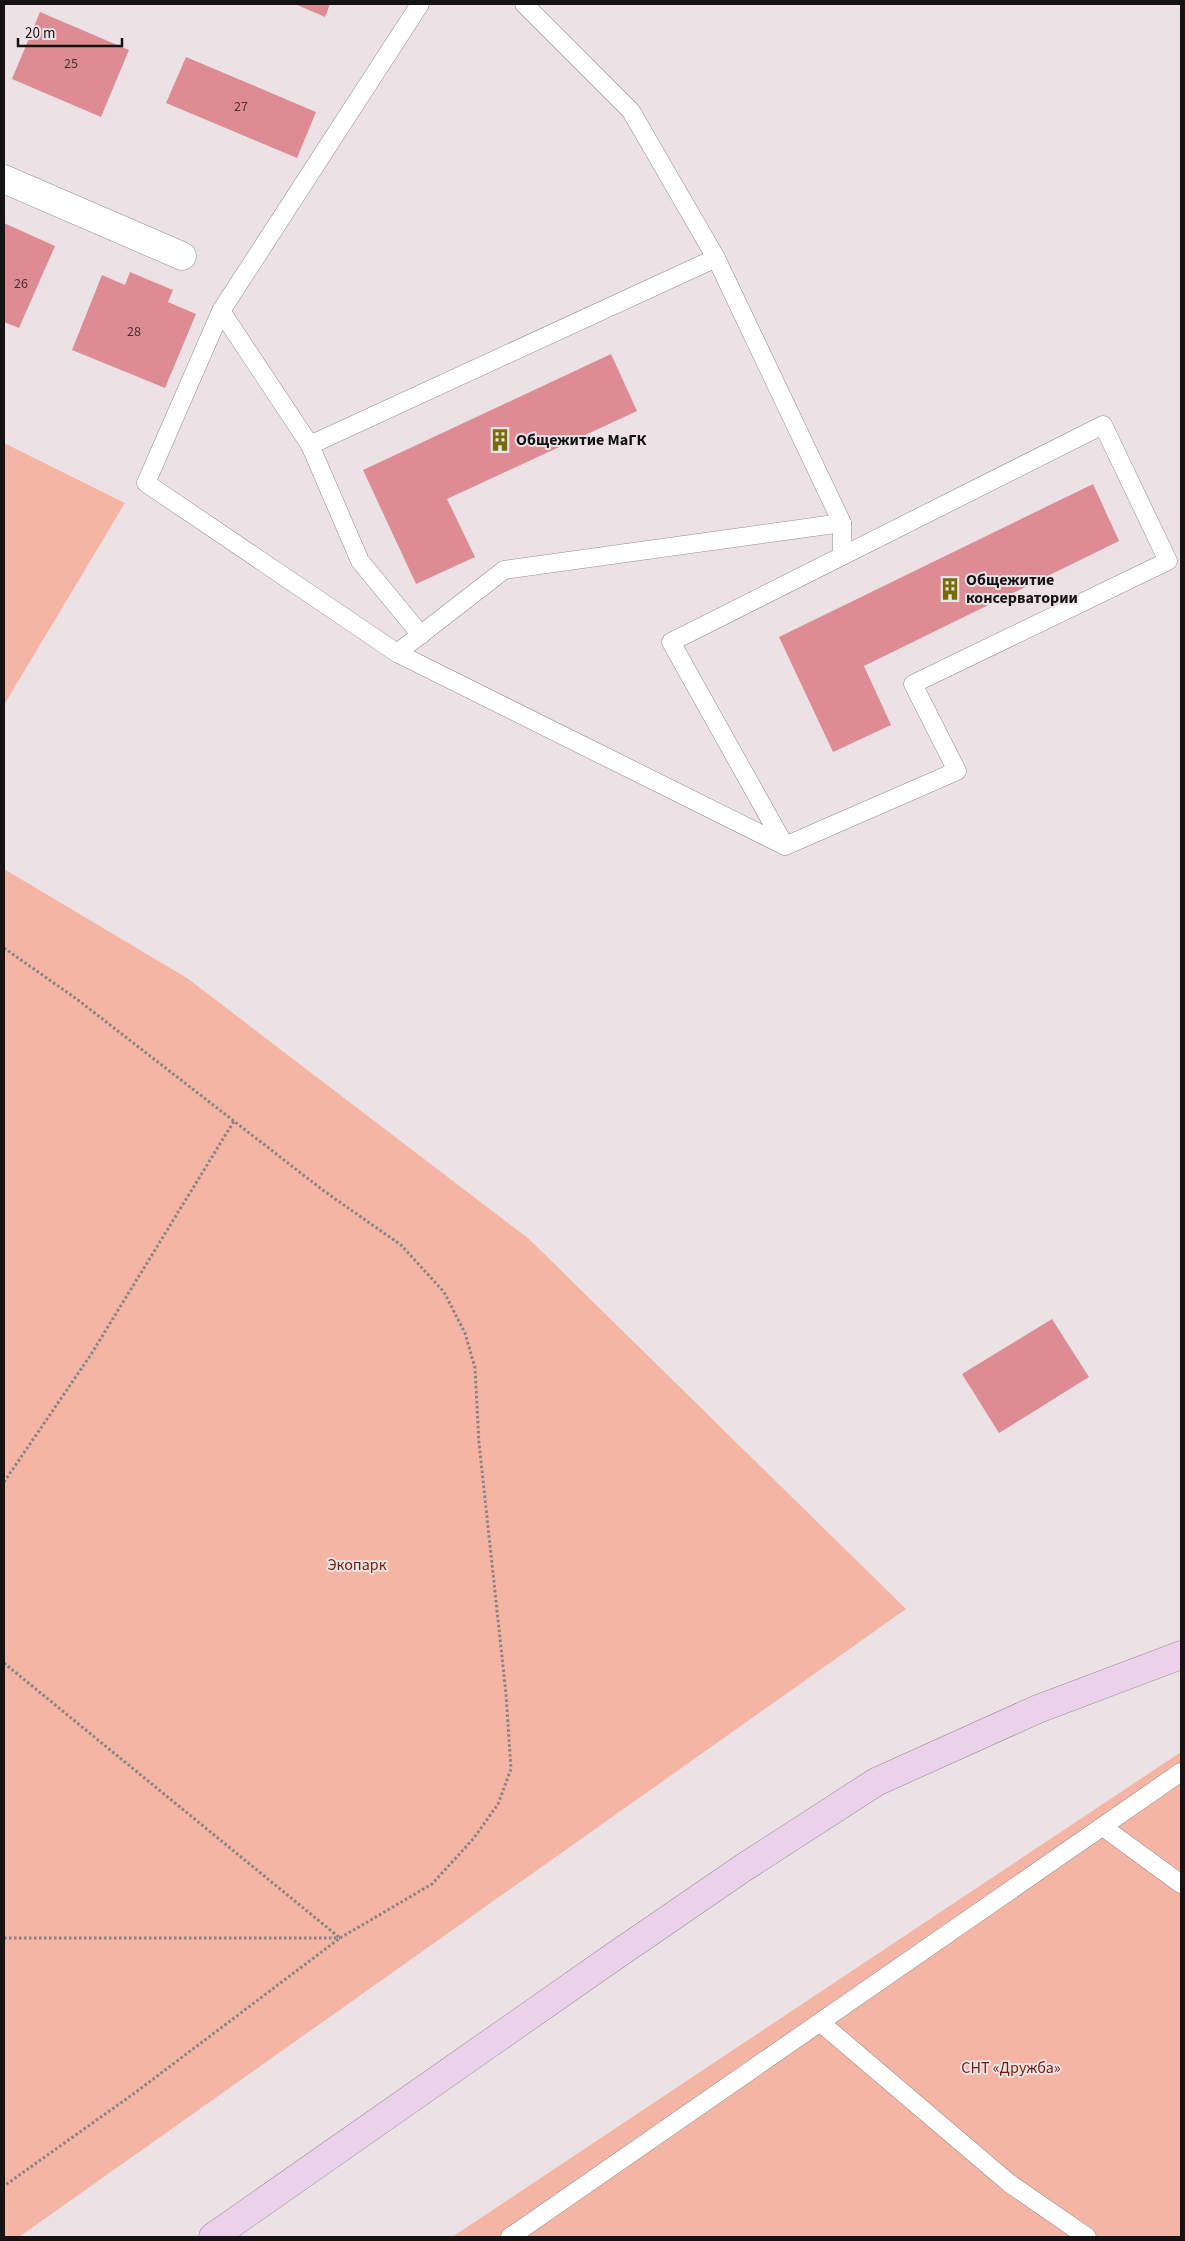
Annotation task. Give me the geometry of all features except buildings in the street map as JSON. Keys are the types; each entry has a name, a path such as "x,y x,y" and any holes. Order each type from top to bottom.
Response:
{"main road":[{"path":"213,2237 606,1962 743,1868 876,1782 1038,1709 1181,1655"}],"street":[{"path":"4,179 182,256"}],"lane":[{"path":"420,4 221,311 146,483 397,654 785,846 957,771 914,684 1168,561 1103,426 670,642 785,846"},
{"path":"524,4 631,111 716,258 842,522 842,556"},
{"path":"310,445 716,258"},
{"path":"221,311 310,445 360,561 421,635"},
{"path":"397,654 504,570 842,522"},
{"path":"510,2237 1181,1772"},
{"path":"1103,1827 1181,1884"},
{"path":"821,2023 1009,2182 1087,2237"}],"path":[{"path":"4,948 78,1000 324,1191 401,1245 444,1292 465,1333 475,1368 479,1443 506,1694 511,1769 498,1804 474,1838 432,1884 340,1938 136,2092 4,2186"},
{"path":"4,1482 90,1356 234,1121"},
{"path":"4,1663 340,1938"},
{"path":"4,1938 340,1938"}],"green space":[{"path":"4,443 125,503 4,705"},
{"name":"Экопарк","path":"4,869 187,978 529,1239 906,1609 19,2237 4,2237"},
{"name":"СНТ «Дружба»","path":"1181,1752 1181,2237 452,2237"}],"place":[{"name":"Общежитие МаГК","path":"500,440"},
{"name":"Общежитие консерватории","path":"950,589"}]}
